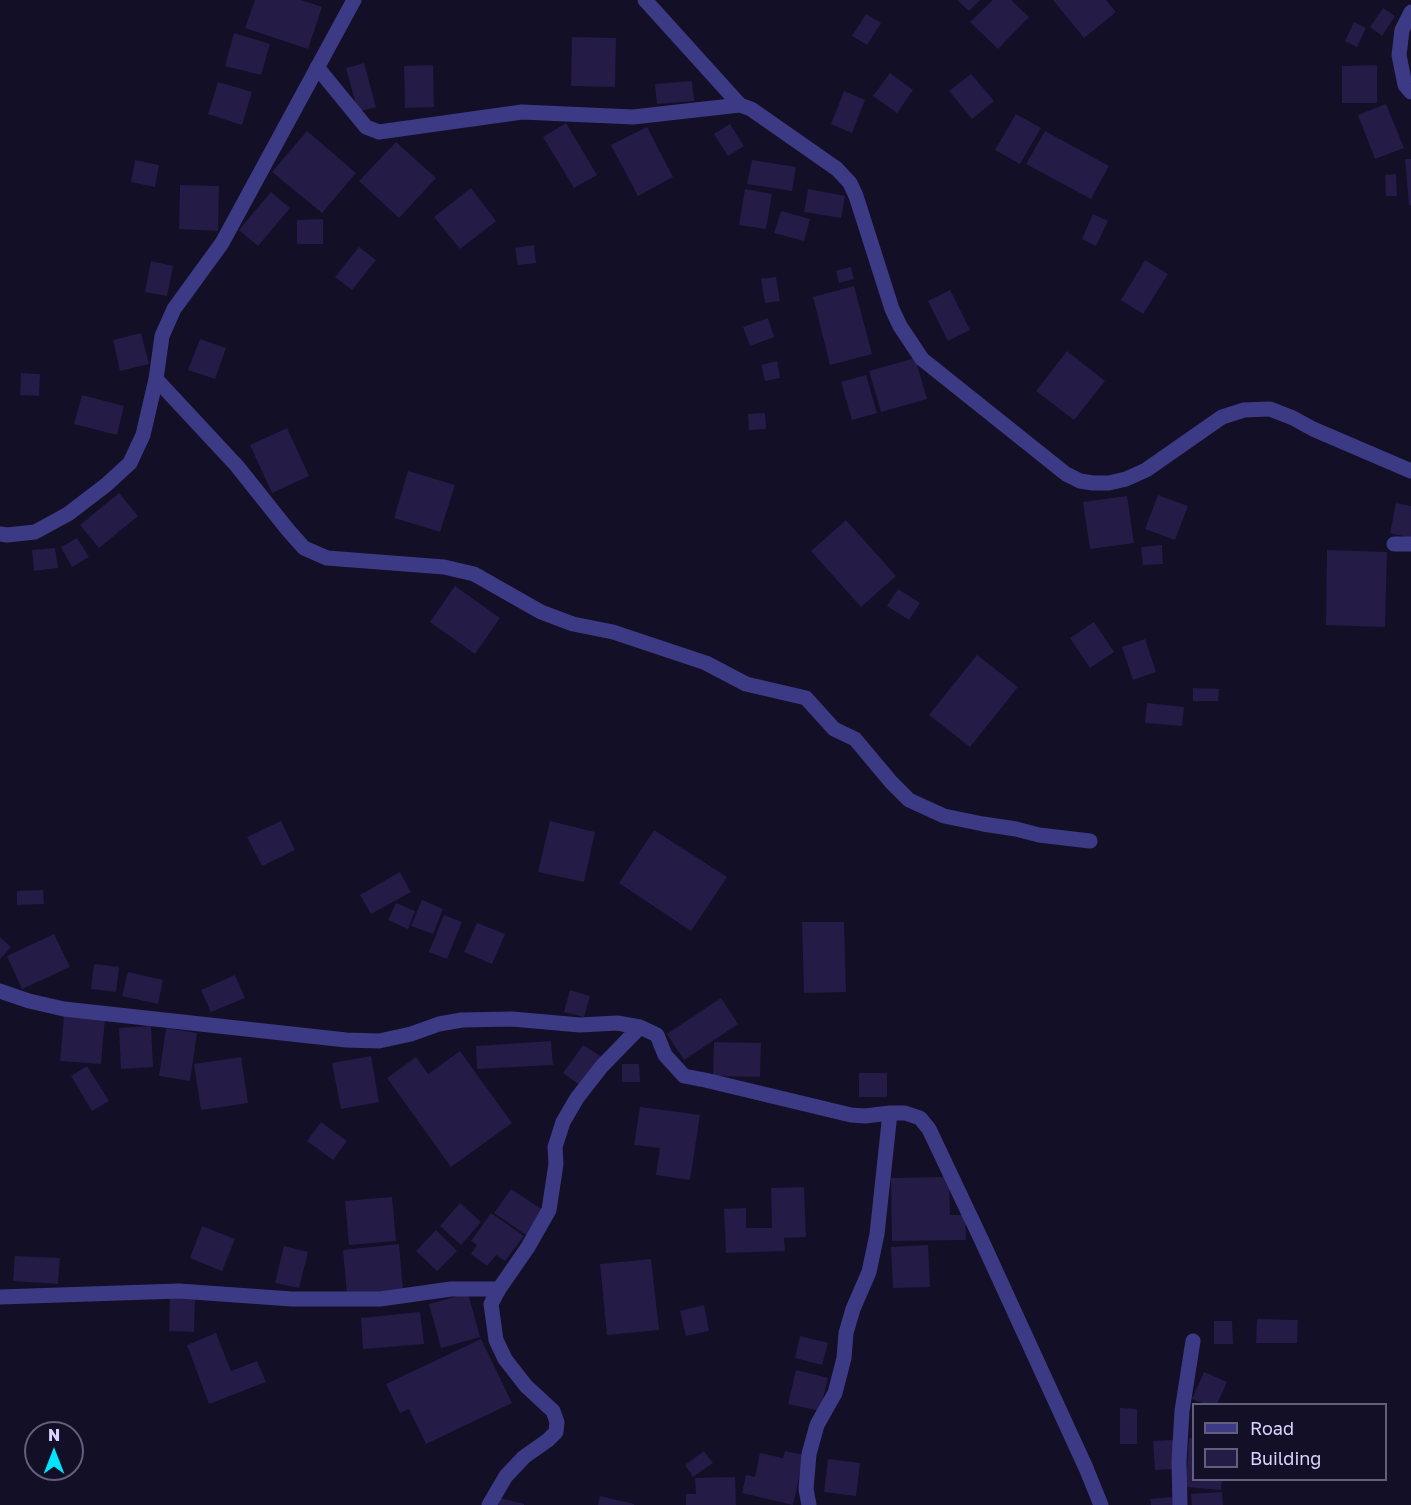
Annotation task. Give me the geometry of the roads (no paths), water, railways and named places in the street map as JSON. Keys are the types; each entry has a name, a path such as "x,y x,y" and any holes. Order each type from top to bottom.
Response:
{"street":[{"path":"0,534 35,532 68,514 130,463 142,435 156,379 162,336 174,309 222,243 354,0"},
{"path":"645,0 740,105"},
{"path":"1411,12 1402,30 1399,55 1405,85 1411,92"},
{"path":"317,67 366,127 379,132 522,112 633,117 740,105 751,109 837,169 850,183 892,309 900,326 922,359 1066,474 1080,481 1109,483 1126,479 1146,470 1222,417 1244,410 1270,409 1411,471"},
{"path":"156,379 237,466 304,548 327,558 444,567 474,574 541,612 573,624 613,632 706,663 746,684 806,698 834,729 855,739 909,800 944,816 1039,835 1089,841"},
{"path":"1394,544 1411,544"},
{"path":"0,991 64,1009 346,1040 380,1041 411,1034 439,1024 462,1020 512,1019 580,1025 617,1023 640,1027 657,1035 665,1055 684,1076 851,1115 905,1113 920,1118 929,1129 1082,1457 1101,1505"},
{"path":"489,1505 506,1476 524,1457 556,1432 557,1422 553,1411 526,1386 505,1359 496,1340 491,1304 549,1210 556,1164 555,1147 563,1122 577,1098 602,1066 640,1027"},
{"path":"809,1505 806,1489 808,1454 817,1425 835,1393 844,1358 846,1333 853,1309 869,1272 877,1234 890,1113"},
{"path":"0,1297 179,1291 292,1299 380,1299 451,1289 499,1289"},
{"path":"1180,1505 1179,1461 1182,1411 1193,1341"}]}
